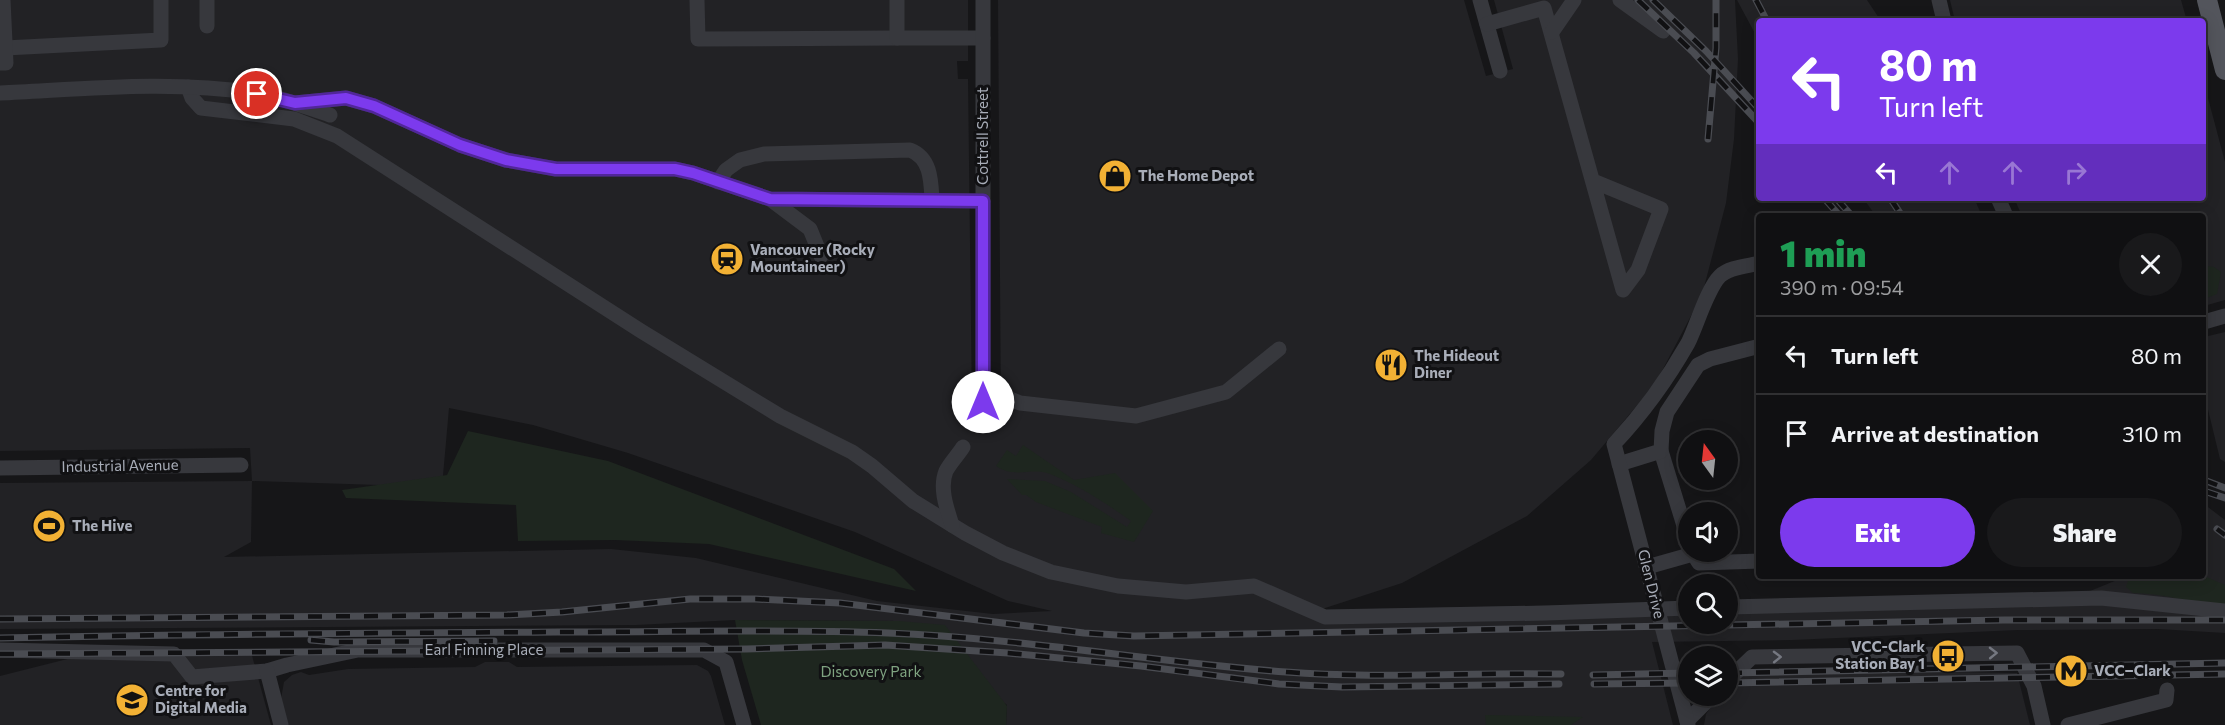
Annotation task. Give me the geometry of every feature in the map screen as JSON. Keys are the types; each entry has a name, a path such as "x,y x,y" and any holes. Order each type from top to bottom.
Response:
{"main road":[{"path":"2207,0 2225,68"}],"street":[{"path":"3,0 3,56 161,40 161,0"},
{"path":"207,0 207,26"},
{"path":"697,0 698,39 983,38"},
{"path":"897,0 897,38"},
{"name":"Cottrell Street","path":"983,0 983,417"},
{"path":"1480,0 1500,71"},
{"path":"1552,32 1574,0"},
{"path":"1620,0 1663,31"},
{"path":"1939,0 1943,18"},
{"path":"1487,24 1543,4 1623,290 1638,270 1661,209 1593,181"},
{"path":"0,93 133,85 188,87 257,94 295,103 330,115"},
{"path":"188,87 192,98 201,108 294,119 337,136 641,331 780,417 852,452 913,501 951,525 1003,553 1051,572 1118,586 1186,592 1254,586 1325,617 1678,608"},
{"path":"295,103 346,98 374,106 460,145 506,160 556,169 675,169 770,199 983,201"},
{"path":"718,182 726,170 740,160 764,154 910,150 916,153 928,168 932,200"},
{"path":"770,199 810,229 821,256"},
{"name":"Glen Drive","path":"1687,723 1614,444 1636,421 1675,364 1696,327 1721,274 1756,264"},
{"path":"2206,321 2225,316"},
{"path":"1678,507 1661,451 1662,431 1667,412 1698,365 1710,358 1756,347"},
{"path":"983,388 1020,403 1136,416 1226,392 1279,349"},
{"path":"951,525 945,501 944,481 946,471 963,447"},
{"path":"1619,464 1661,451"},
{"name":"Industrial Avenue","path":"0,468 241,465"},
{"path":"1647,567 1678,554"},
{"path":"1738,561 1756,561"},
{"path":"1738,607 2101,598 2225,611"},
{"name":"Earl Finning Place","path":"0,650 174,654 192,677 267,671 358,650 704,650 726,662 744,725"},
{"path":"1738,670 1752,657 2017,653 2034,686 2043,725"},
{"path":"267,671 281,725"},
{"path":"2068,725 2166,700 2167,690"},
{"path":"1687,723 1703,706"}],"shaded area":[{"path":"0,0 968,0 968,61 957,61 958,79 968,79 972,407 1001,416 998,0 1464,0 1486,76 1513,69 1494,0 1735,0 1738,59 1734,139 1726,203 1702,295 1655,384 1591,460 1527,516 1402,583 1319,610 1678,603 1678,634 1738,634 1738,601 1948,598 2090,591 2120,579 2206,579 2206,506 2225,520 2225,633 2158,629 2018,630 1792,640 1652,642 1673,725 1006,725 1007,705 899,621 735,620 636,625 0,629 0,483 252,481 250,448 0,451","holes":["449,408 533,425 628,453 855,532 1008,601 1052,611 993,614 877,601 696,558 611,549 224,557 251,542 252,481 442,487"]},
{"path":"1737,0 1867,0 1879,18 1756,18 1756,35"},
{"path":"1950,0 2181,0 2186,18 1954,18"},
{"path":"2206,91 2225,162 2225,300 2206,305 2206,213 2021,213 2015,201 2206,201"},
{"path":"1865,201 1975,201 1981,213 1874,213"},
{"path":"2225,332 2225,462 2220,459 2206,401 2206,337"},
{"name":"Centre for Digital Media","path":"107,649 251,652 271,725 0,725 0,676"},
{"path":"485,662 509,662 517,667 697,665 708,671 711,676 725,725 288,725 281,699 284,682 292,675 301,672 309,675 348,669 475,667"},
{"path":"1741,669 2017,673 2030,725 1704,725 1706,714 1712,706 1738,706 1738,673"}],"green space":[{"path":"2206,266 2214,267 2221,272 2217,294 2206,298"},
{"path":"468,431 608,461 894,569 916,591 709,544 615,540 518,541 516,505 346,498 342,490 447,475"},
{"path":"1023,445 1074,480 1115,473 1153,511 1134,542 1101,533 1102,527 1022,495 1007,479 1045,481 1071,492 1127,527 1131,521 1092,495 1050,474 1010,472 996,466 1007,450 1016,456"},
{"path":"2206,577 2225,585 2225,609 2168,596 2133,593 2126,587 2128,581 2132,579 2206,579"},
{"name":"Discovery Park","path":"735,620 899,621 945,625 1007,706 1006,725 761,725 742,660"},
{"path":"1485,715 1583,717 1571,725 1486,725"}],"railway":[{"path":"1638,0 1694,53 1756,120"},
{"path":"1653,0 1706,51 1756,106"},
{"path":"1708,139 1716,48 1716,0"},
{"path":"1756,0 1765,18"},
{"path":"1827,201 1837,213"},
{"path":"1839,201 1849,213"},
{"path":"1892,201 1900,213"},
{"path":"2206,481 2225,488"},
{"path":"2206,492 2225,498"},
{"path":"2217,529 2225,535"},
{"path":"0,619 507,615 562,612 690,599 756,599 840,603 1084,633 1134,636 2004,620 2225,620"},
{"path":"0,638 349,633 847,632 988,640 1286,672 1354,675 1561,674"},
{"path":"311,640 334,642 494,641"},
{"path":"0,654 746,649 885,645 1008,653 1141,666 1279,684 1342,687 1559,684"},
{"path":"1738,673 2225,663"},
{"path":"1593,675 1678,673"},
{"path":"1738,683 2225,674"},
{"path":"1594,684 1678,683"}],"place":[{"name":"The Home Depot","path":"1115,176"},
{"name":"Vancouver (Rocky Mountaineer)","path":"727,259"},
{"name":"The Hideout Diner","path":"1391,365"},
{"name":"The Hive","path":"49,526"},
{"name":"VCC-Clark Station Bay 1","path":"1948,656"},
{"name":"VCC–Clark","path":"2071,671"},
{"name":"Centre for Digital Media","path":"132,700"}],"route":[{"path":"257,94 295,103 346,98 374,106 460,145 506,160 556,169 675,169 770,199 983,201 983,402"}]}
